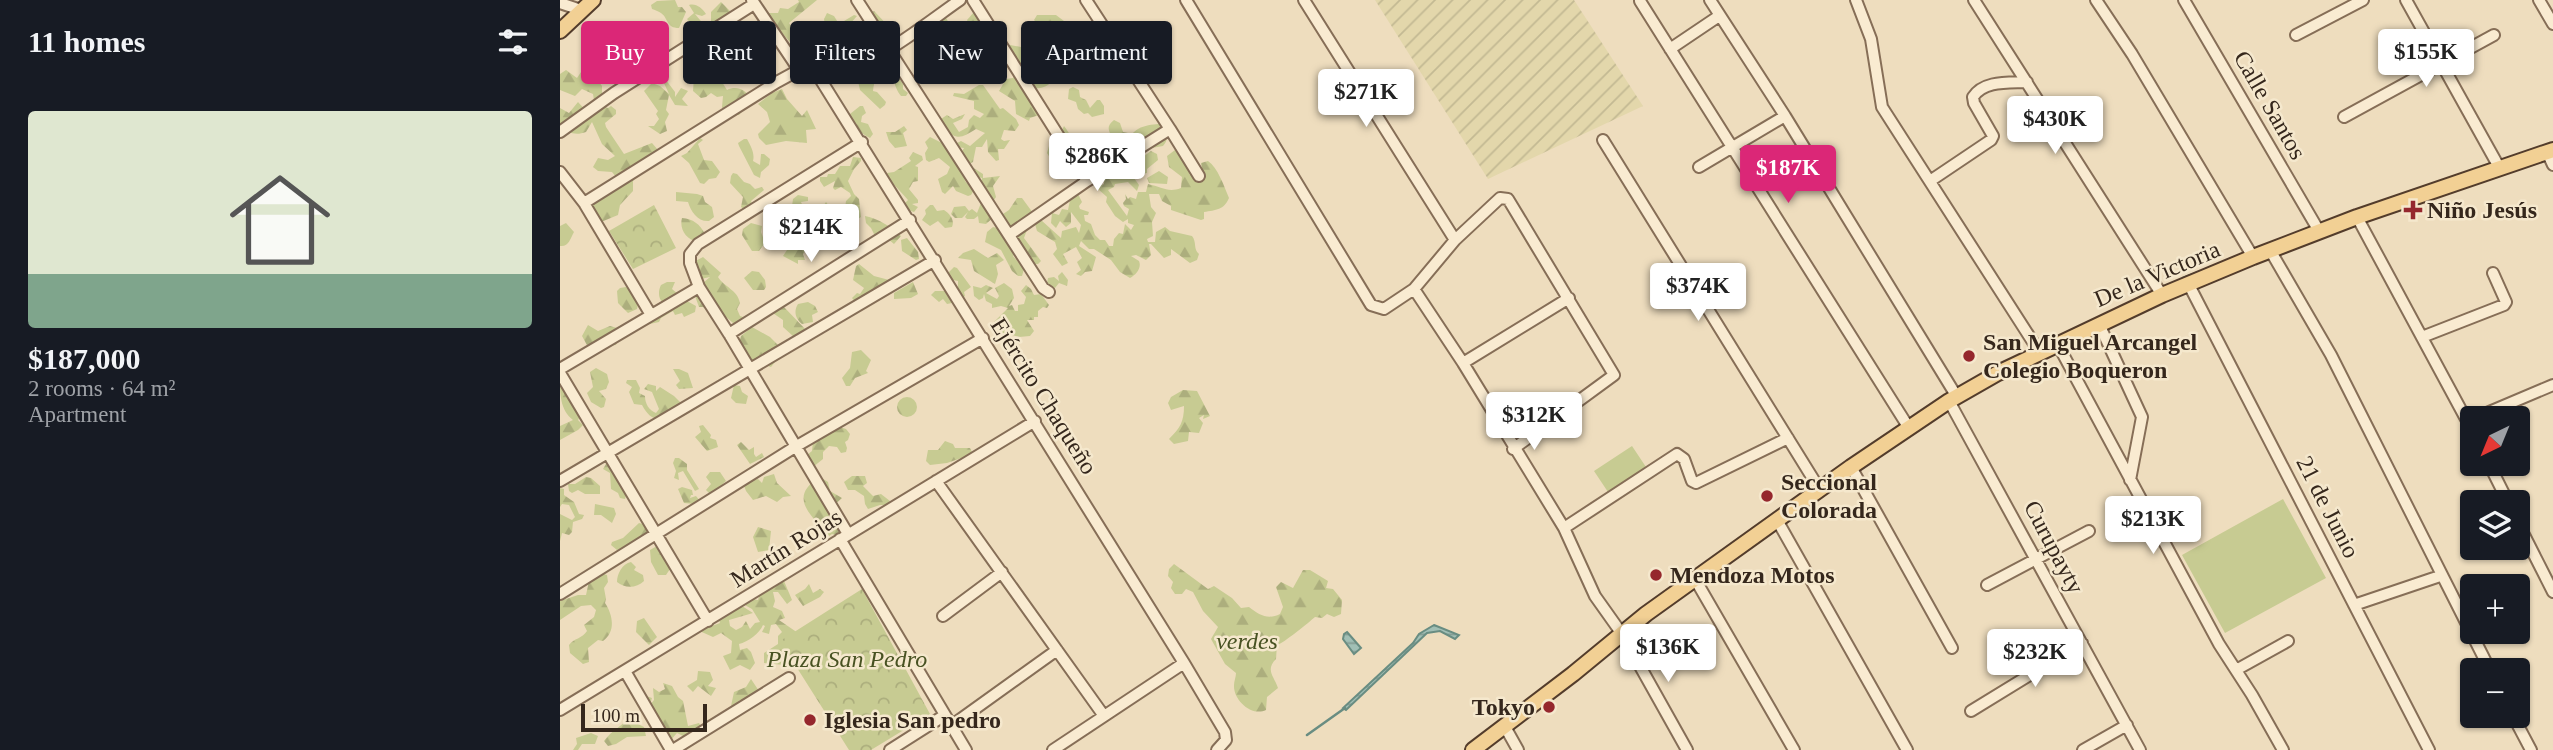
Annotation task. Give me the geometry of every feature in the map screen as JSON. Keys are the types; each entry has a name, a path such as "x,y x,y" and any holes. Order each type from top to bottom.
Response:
{"main road":[{"path":"560,31 593,0"},
{"name":"De la Victoria","path":"1473,750 1646,614 1851,467 1953,399 2057,343 2270,250 2500,167 2551,155"}],"street":[{"path":"857,0 871,21"},
{"path":"900,40 960,0"},
{"path":"972,0 1087,181"},
{"path":"1086,0 1199,176"},
{"path":"1186,0 1371,305 1384,309 1414,289 1455,240 1500,198 1506,198 1614,375 1513,449"},
{"path":"1304,0 1455,240"},
{"name":"Curupayty","path":"1710,0 1785,116 1953,399 2140,750"},
{"path":"1856,0 1871,39 1882,107 2040,352"},
{"path":"1975,0 2162,295"},
{"path":"2096,0 2132,54 2253,257"},
{"name":"Calle Santos","path":"2184,0 2319,231"},
{"path":"2296,35 2364,0"},
{"path":"2406,0 2500,167"},
{"path":"1640,1 1909,428"},
{"path":"2553,1 2540,2 2553,24"},
{"path":"560,132 614,93 753,2 790,57"},
{"path":"560,3 581,10"},
{"path":"1670,49 1719,16"},
{"path":"2344,117 2494,35"},
{"path":"900,67 1043,288 1049,292"},
{"path":"584,203 754,94 790,75"},
{"path":"1930,181 1991,140 1993,136 1974,103 1976,92 1988,85 2027,82"},
{"name":"Ejército Chaqueño","path":"824,84 1035,421 1225,732 1226,740 1217,750"},
{"path":"1699,167 1785,116"},
{"path":"1009,235 1087,181 1170,129"},
{"path":"1603,140 1820,490"},
{"path":"862,142 698,244 690,254 690,264 699,287 749,367 966,750"},
{"path":"560,172 584,203 651,315"},
{"path":"2357,217 2462,406"},
{"path":"729,334 910,220"},
{"path":"2270,250 2331,355 2484,658"},
{"path":"560,481 934,260"},
{"path":"2422,337 2504,304 2506,302 2493,273"},
{"name":"21 de Junio","path":"2189,285 2429,750"},
{"path":"699,287 560,371 659,534 708,621"},
{"path":"1414,289 1564,528 1595,596 1622,634 1687,750"},
{"path":"1462,363 1569,298"},
{"path":"2099,324 2142,417 2130,480"},
{"path":"560,594 795,447 983,338"},
{"path":"2057,343 2219,644 2283,750"},
{"path":"2507,406 2553,384"},
{"name":"Martín Rojas","path":"560,710 1035,421"},
{"path":"1564,528 1677,454 1684,459 1692,481 1696,484 1788,438"},
{"path":"1851,467 1952,648"},
{"path":"936,481 1104,716"},
{"path":"1777,520 1907,750"},
{"path":"1987,585 2089,531"},
{"path":"2530,547 2553,592"},
{"path":"943,616 1002,572"},
{"path":"2354,605 2440,576"},
{"path":"1695,579 1794,750"},
{"path":"2236,670 2288,641"},
{"path":"1971,711 2082,643"},
{"path":"951,726 1057,650"},
{"path":"1053,750 1184,663"},
{"path":"625,671 672,750 789,678"},
{"path":"890,750 944,715"},
{"path":"2082,750 2127,725"},
{"path":"1504,726 1518,750"},
{"path":"2520,728 2531,750"}],"shaded area":[{"path":"1375,0 1574,0 1643,106 1488,179"}],"green space":[{"path":"675,0 678,7 682,7 686,12 679,28 670,25 664,15 652,9 651,5 657,1"},
{"path":"798,0 817,0 790,21 790,42 767,13 778,13 780,8 788,9 799,2"},
{"path":"721,2 736,17 730,21 711,21 711,12"},
{"path":"689,5 696,5 706,14 702,16 695,14 701,21 687,19 694,13"},
{"path":"874,11 884,21 875,21 871,13"},
{"path":"974,12 982,21 968,21"},
{"path":"827,13 837,21 824,21"},
{"path":"854,15 857,16 853,21 844,21"},
{"path":"1037,15 1056,15 1064,21 1035,21"},
{"path":"1010,45 1021,47 1021,69 1009,48"},
{"path":"566,70 577,78 581,72 581,84 600,84 602,98 594,100 593,94 582,89 575,96 560,90 560,74"},
{"path":"1014,75 1021,87 1025,87 1039,115 1029,121 1016,114 1015,101 999,91 1003,84 1007,84 1007,79 1013,78"},
{"path":"900,80 903,89 908,93 901,96 895,84 900,84"},
{"path":"655,84 669,94 664,84 669,84 675,97 681,88 688,91 682,99 688,106 675,105 669,95 666,110 669,114 665,122 667,131 660,134 648,126 654,126 659,119 656,114 658,111 644,91"},
{"path":"694,84 723,84 727,90 742,90 751,101 739,115 735,115 731,109 724,110 722,107 723,96 717,97 711,93 701,98 693,91"},
{"path":"859,84 874,84 873,91 886,102 885,105 880,109 860,90"},
{"path":"1029,84 1049,84 1040,88 1032,89"},
{"path":"983,85 1000,109 1003,108 1019,125 1015,131 1004,130 1001,139 1010,140 1004,149 998,149 999,160 996,161 988,152 987,139 982,147 976,147 973,162 967,165 961,153 964,148 955,144 961,141 970,146 985,133 976,129 963,136 952,135 943,128 941,119 947,115 953,119 965,114 962,119 953,123 959,132 968,127 969,120 974,115 980,118 984,114 974,109 974,101 953,96 954,93 964,94"},
{"path":"1073,87 1079,90 1080,97 1086,100 1090,108 1100,100 1104,106 1104,114 1092,117 1078,109 1076,102 1068,99 1069,89"},
{"path":"782,89 802,116 807,110 816,129 806,130 807,143 786,141 766,145 759,138 758,134 770,122 767,112 758,104"},
{"path":"578,102 589,114 600,105 608,108 611,106 616,110 616,114 605,123 624,154 652,143 658,150 633,181 633,191 620,205 618,215 601,222 588,202 617,178 612,172 598,171 593,167 598,158 608,160 615,156 602,144 592,122 586,132 578,134 569,132 560,125 560,108 569,113"},
{"path":"863,106 866,113 861,122 868,124 873,134 870,138 852,122 850,114"},
{"path":"1114,120 1120,123 1123,132 1128,133 1128,139 1124,142 1114,140 1109,132"},
{"path":"1161,124 1167,138 1163,146 1146,149 1137,157 1131,156 1132,134 1145,126"},
{"path":"904,126 907,130 903,133 907,146 895,148 886,132 895,132"},
{"path":"1064,126 1090,165 1087,167 1078,161 1075,152 1070,148 1069,140 1061,132"},
{"path":"930,137 946,145 948,152 963,171 965,181 974,190 971,195 956,191 953,186 945,194 942,192 938,179 947,174 950,167 939,158 929,162 926,160 925,153 928,148 925,142"},
{"path":"700,138 703,140 698,144 704,160 712,161 720,172 716,178 709,179 704,184 700,183 689,163 681,156"},
{"path":"747,139 751,147 753,161 760,165 761,154 770,159 760,178 754,175 739,146 738,143"},
{"path":"1115,144 1129,148 1130,161 1133,158 1140,159 1151,151 1157,154 1158,160 1147,169 1147,173 1140,174 1127,167 1129,161 1126,163 1113,148"},
{"path":"1049,146 1066,156 1077,173 1055,166 1047,153"},
{"path":"1175,150 1191,172 1189,174 1198,179 1203,174 1201,163 1208,161 1212,164 1229,198 1222,207 1204,212 1204,219 1201,220 1171,210 1171,206 1162,201 1159,194 1149,194 1151,207 1156,213 1152,222 1153,236 1147,239 1148,242 1155,242 1156,232 1165,227 1170,231 1192,236 1199,254 1197,260 1190,263 1171,249 1171,255 1164,258 1149,244 1151,255 1146,260 1136,255 1131,256 1139,261 1140,266 1130,278 1120,272 1111,260 1094,249 1089,249 1081,241 1079,246 1096,257 1092,271 1081,276 1076,274 1081,270 1077,262 1082,258 1076,247 1063,254 1068,263 1062,266 1053,254 1057,249 1055,242 1037,231 1035,224 1041,220 1061,238 1062,231 1076,227 1079,233 1081,225 1071,212 1071,223 1066,227 1060,221 1056,228 1051,223 1052,213 1059,215 1062,209 1068,210 1070,200 1066,194 1078,194 1082,202 1080,209 1089,212 1084,215 1085,221 1091,224 1095,235 1100,240 1105,240 1109,246 1113,246 1119,233 1123,234 1125,224 1131,230 1134,225 1128,223 1128,219 1123,222 1115,216 1106,202 1107,197 1098,189 1109,174 1096,178 1085,172 1086,169 1098,162 1104,164 1109,156 1119,160 1112,170 1117,171 1124,167 1125,173 1139,185 1137,191 1128,182 1115,184 1108,190 1127,216 1129,209 1123,203 1125,194 1128,199 1136,199 1138,192 1146,192 1148,184 1169,190 1181,188 1182,177 1169,167 1167,156"},
{"path":"913,152 922,156 923,160 915,166 918,167 918,181 913,182 909,189 918,200 918,203 912,204 918,207 914,212 905,209 903,205 908,200 889,179 887,173 894,172 911,161 909,158"},
{"path":"853,157 861,158 848,181 859,199 861,217 855,221 852,221 845,208 850,193 841,187 835,190 835,181 824,187 820,181 820,177 835,174 840,166 850,166"},
{"path":"972,167 983,174 983,178 1000,176 993,186 996,197 994,200 981,189 982,178 971,171"},
{"path":"1159,171 1168,177 1167,184 1149,183 1147,178"},
{"path":"733,173 755,189 762,187 764,190 751,201 756,214 753,216 741,207 743,197 730,183"},
{"path":"676,192 703,196 705,202 712,207 714,217 709,221 698,218 688,202 676,201"},
{"path":"798,195 808,197 808,201 801,202 804,209 802,215 795,213 792,206 793,199"},
{"path":"1017,198 1022,198 1033,213 1024,238 1041,261 1038,264 1034,264 1003,219 1003,214"},
{"path":"826,202 835,214 828,217 829,221 832,223 835,220 841,224 838,229 824,232 818,222 819,215 827,212 824,205"},
{"path":"981,203 985,203 994,217 986,224 979,223 978,216 967,219 965,217 968,212 962,218 955,218 951,214 954,207 965,206 969,211 972,209 977,213"},
{"path":"654,205 676,248 633,269 609,231"},
{"path":"930,205 937,211 944,210 948,213 952,227 945,228 938,221 930,226 922,220"},
{"path":"774,213 782,221 781,232 778,234 772,232 763,222 764,215"},
{"path":"865,216 884,223 901,236 894,244 888,239 876,238 866,223"},
{"path":"682,218 693,221 703,230 705,234 698,242 684,233"},
{"path":"566,223 574,232 567,244 560,246 560,226"},
{"path":"751,223 762,226 765,243 759,251 752,251 742,235 743,229"},
{"path":"993,227 997,228 1014,249 1016,253 1013,256 1024,269 1022,276 1012,271 1001,250 985,242 987,232"},
{"path":"803,229 810,234 814,245 812,251 805,251 805,260 798,260 798,264 783,256 793,234"},
{"path":"907,238 918,252 919,259 916,260 902,251 901,240"},
{"path":"974,249 988,258 997,253 1004,260 996,265 998,274 995,284 974,271 971,260 958,258"},
{"path":"703,257 721,273 718,277 736,295 740,303 737,309 740,316 753,312 756,314 740,329 725,316 699,307 695,296 702,293 703,283 710,277 701,279 690,264"},
{"path":"859,264 874,276 893,281 857,304 852,298 864,288 853,280 856,266"},
{"path":"954,267 971,287 957,302 947,304 943,299 939,302 931,295 935,291 944,291 945,288 958,290 958,281 953,280 948,273"},
{"path":"752,271 759,272 765,280 764,290 753,290 744,278"},
{"path":"1062,272 1068,280 1067,286 1059,283 1055,288 1047,283 1048,278 1054,277 1059,281 1058,276"},
{"path":"675,282 672,289 678,294 663,303 659,290 661,285"},
{"path":"913,282 918,294 911,298 894,299 894,293"},
{"path":"1004,283 1012,289 1014,298 1009,306 1012,305 1015,311 1018,311 1018,305 1024,304 1026,297 1021,291 1026,285 1034,295 1041,294 1049,305 1038,311 1038,317 1034,317 1034,320 1027,320 1034,331 1030,336 1019,337 1006,333 1002,338 994,322 1008,308 992,308 984,294 979,300 974,296 973,286 981,288 986,285 993,288 986,293 997,299 999,296 995,288"},
{"path":"626,287 638,302 637,309 628,313 618,303 617,291"},
{"path":"687,301 696,306 695,312 684,317 682,313 675,315 673,311 659,322 645,325 679,302 683,304"},
{"path":"808,302 815,306 818,312 812,315 813,322 802,324 795,313 798,304"},
{"path":"771,304 784,307 807,331 794,337 783,327 783,320 767,309"},
{"path":"588,325 598,331 610,326 617,328 616,345 588,347 582,336"},
{"path":"752,327 770,337 780,347 777,355 771,350 768,352 775,358 771,367 747,359 738,347 741,336"},
{"path":"861,350 871,360 866,371 868,373 855,378 850,386 846,386 842,378 850,368 852,352"},
{"path":"596,368 607,374 609,382 606,389 599,391 606,399 604,407 601,408 591,402 587,393 593,387 590,372"},
{"path":"673,369 688,373 693,388 679,389 676,385 680,381"},
{"path":"560,378 582,414 578,420 583,425 560,440 560,426 573,420 563,407"},
{"path":"627,380 636,380 639,393 645,396 648,406 656,413 659,409 652,392 644,389 648,384 656,386 656,391 660,387 682,404 660,418 651,417 642,405 634,404 629,392 632,387 626,383"},
{"path":"734,385 740,386 742,392 748,396 746,404 736,403 731,398"},
{"path":"1183,390 1197,391 1210,416 1199,418 1203,423 1199,433 1189,432 1188,441 1174,444 1169,439 1181,424 1184,406 1171,410 1168,403 1171,397"},
{"path":"907,397 914,400 917,407 914,414 907,417 900,414 897,407 900,400"},
{"path":"703,425 711,435 710,438 716,440 718,447 707,451 695,437 701,432 699,426"},
{"path":"840,427 850,434 845,442 846,452 841,453 837,447 829,446 823,452 823,459 813,467 801,460 812,451 813,441"},
{"path":"945,441 953,444 955,448 970,448 973,454 947,463 930,465 926,461 928,450 938,450"},
{"path":"741,442 749,450 754,447 756,457 762,453 764,457 750,464 737,445"},
{"path":"1632,446 1648,470 1610,495 1594,471"},
{"path":"675,458 687,464 687,470 699,489 695,491 683,471 678,473 679,480 674,478"},
{"path":"606,464 610,465 627,492 625,499 611,489 610,473 603,469"},
{"path":"710,472 720,472 726,481 711,495 706,490 711,484 706,477"},
{"path":"774,474 777,483 791,496 783,497 777,502 766,496 753,500 743,483 758,479 762,483 764,477"},
{"path":"852,476 865,476 867,483 863,486 873,496 881,494 890,501 889,505 868,509 864,496 855,490 848,490 844,482"},
{"path":"586,477 600,486 600,494 569,491 568,484 575,484"},
{"path":"820,477 828,482 830,491 842,498 831,508 844,529 839,536 829,536 805,506 805,492 810,484"},
{"path":"682,487 692,490 693,495 690,498 696,496 700,501 694,504 684,503 678,489"},
{"path":"560,488 564,489 564,495 574,502 579,514 584,515 582,519 573,522 569,535 562,533 560,541 560,514 572,520 575,517 569,505 562,504 560,507"},
{"path":"2283,499 2326,578 2225,633 2182,555"},
{"path":"595,504 614,508 616,514 612,523 601,515 594,515"},
{"path":"639,523 650,530 649,537 617,550 611,545 623,538"},
{"path":"758,527 771,531 769,550 758,552 753,537"},
{"path":"657,546 666,556 670,569 666,575 658,575 651,562 650,550"},
{"path":"631,562 636,567 634,570 643,575 644,581 627,587 617,582 623,567"},
{"name":"verdes","path":"1174,564 1208,589 1214,586 1241,608 1249,607 1268,617 1280,614 1283,607 1276,587 1281,582 1293,588 1303,570 1310,570 1328,581 1326,588 1333,589 1342,600 1341,614 1334,617 1327,614 1322,618 1315,617 1277,645 1271,673 1278,688 1267,697 1266,710 1255,711 1240,701 1234,685 1236,673 1225,664 1211,639 1218,627 1203,611 1193,592 1186,589 1182,594 1175,594 1171,588 1173,582 1168,576 1169,569"},
{"path":"600,573 607,575 605,603 610,613 611,628 603,641 598,640 588,648 589,662 583,664 570,653 569,645 585,634 587,631 584,625 594,617 596,610 591,605 581,606 560,620 560,601 586,595 589,581"},
{"path":"784,581 792,600 787,604 778,592 773,592 773,607 782,611 785,618 779,620 798,633 805,654 794,666 764,663 764,653 778,644 778,636 782,632 776,624 771,625 769,634 762,632 765,626 763,625 753,637 739,644 740,650 747,648 751,652 755,663 750,670 740,665 730,670 723,656 731,653 732,641 721,633 713,637 695,629 696,626 720,623 716,613 742,606 753,613 729,620 730,626 736,630 746,621 750,629 760,622 752,609 741,603 747,598 758,600 768,586"},
{"path":"809,584 813,593 820,589 824,592 803,606 795,595"},
{"name":"Plaza San Pedro","path":"862,589 930,714 871,750 849,750 780,641"},
{"path":"644,618 657,637 649,645 636,632 637,621"},
{"path":"698,671 710,672 713,680 708,686 716,688 711,696 698,686 693,692 687,686 697,680"},
{"path":"751,679 761,694 754,701 740,700 731,706 734,692 746,687"},
{"path":"663,683 672,686 683,701 688,726 699,723 706,734 693,741 677,733 670,741 643,695 652,698 650,705 654,700 653,688 659,692 665,689"},
{"path":"631,716 634,722 644,727 646,736 627,737 608,746 604,741"},
{"path":"591,733 598,736 595,744 582,744 578,750 573,750 577,744 576,738"}],"water":[{"path":"1434,625 1459,635 1455,639 1440,631 1427,633 1346,710 1343,708 1413,643 1419,634"},
{"path":"1347,632 1361,648 1354,654 1343,639"}],"waterway":[{"path":"2183,278 2196,273"},
{"path":"1554,680 1582,658"},
{"path":"1307,735 1345,708"}],"place":[{"name":"Niño Jesús","path":"2413,210"},
{"name":"San Miguel Arcangel Colegio Boqueron","path":"1969,356"},
{"name":"Seccional Colorada","path":"1767,496"},
{"name":"Mendoza Motos","path":"1656,575"},
{"name":"Tokyo","path":"1549,707"},
{"name":"Iglesia San pedro","path":"810,720"}]}
